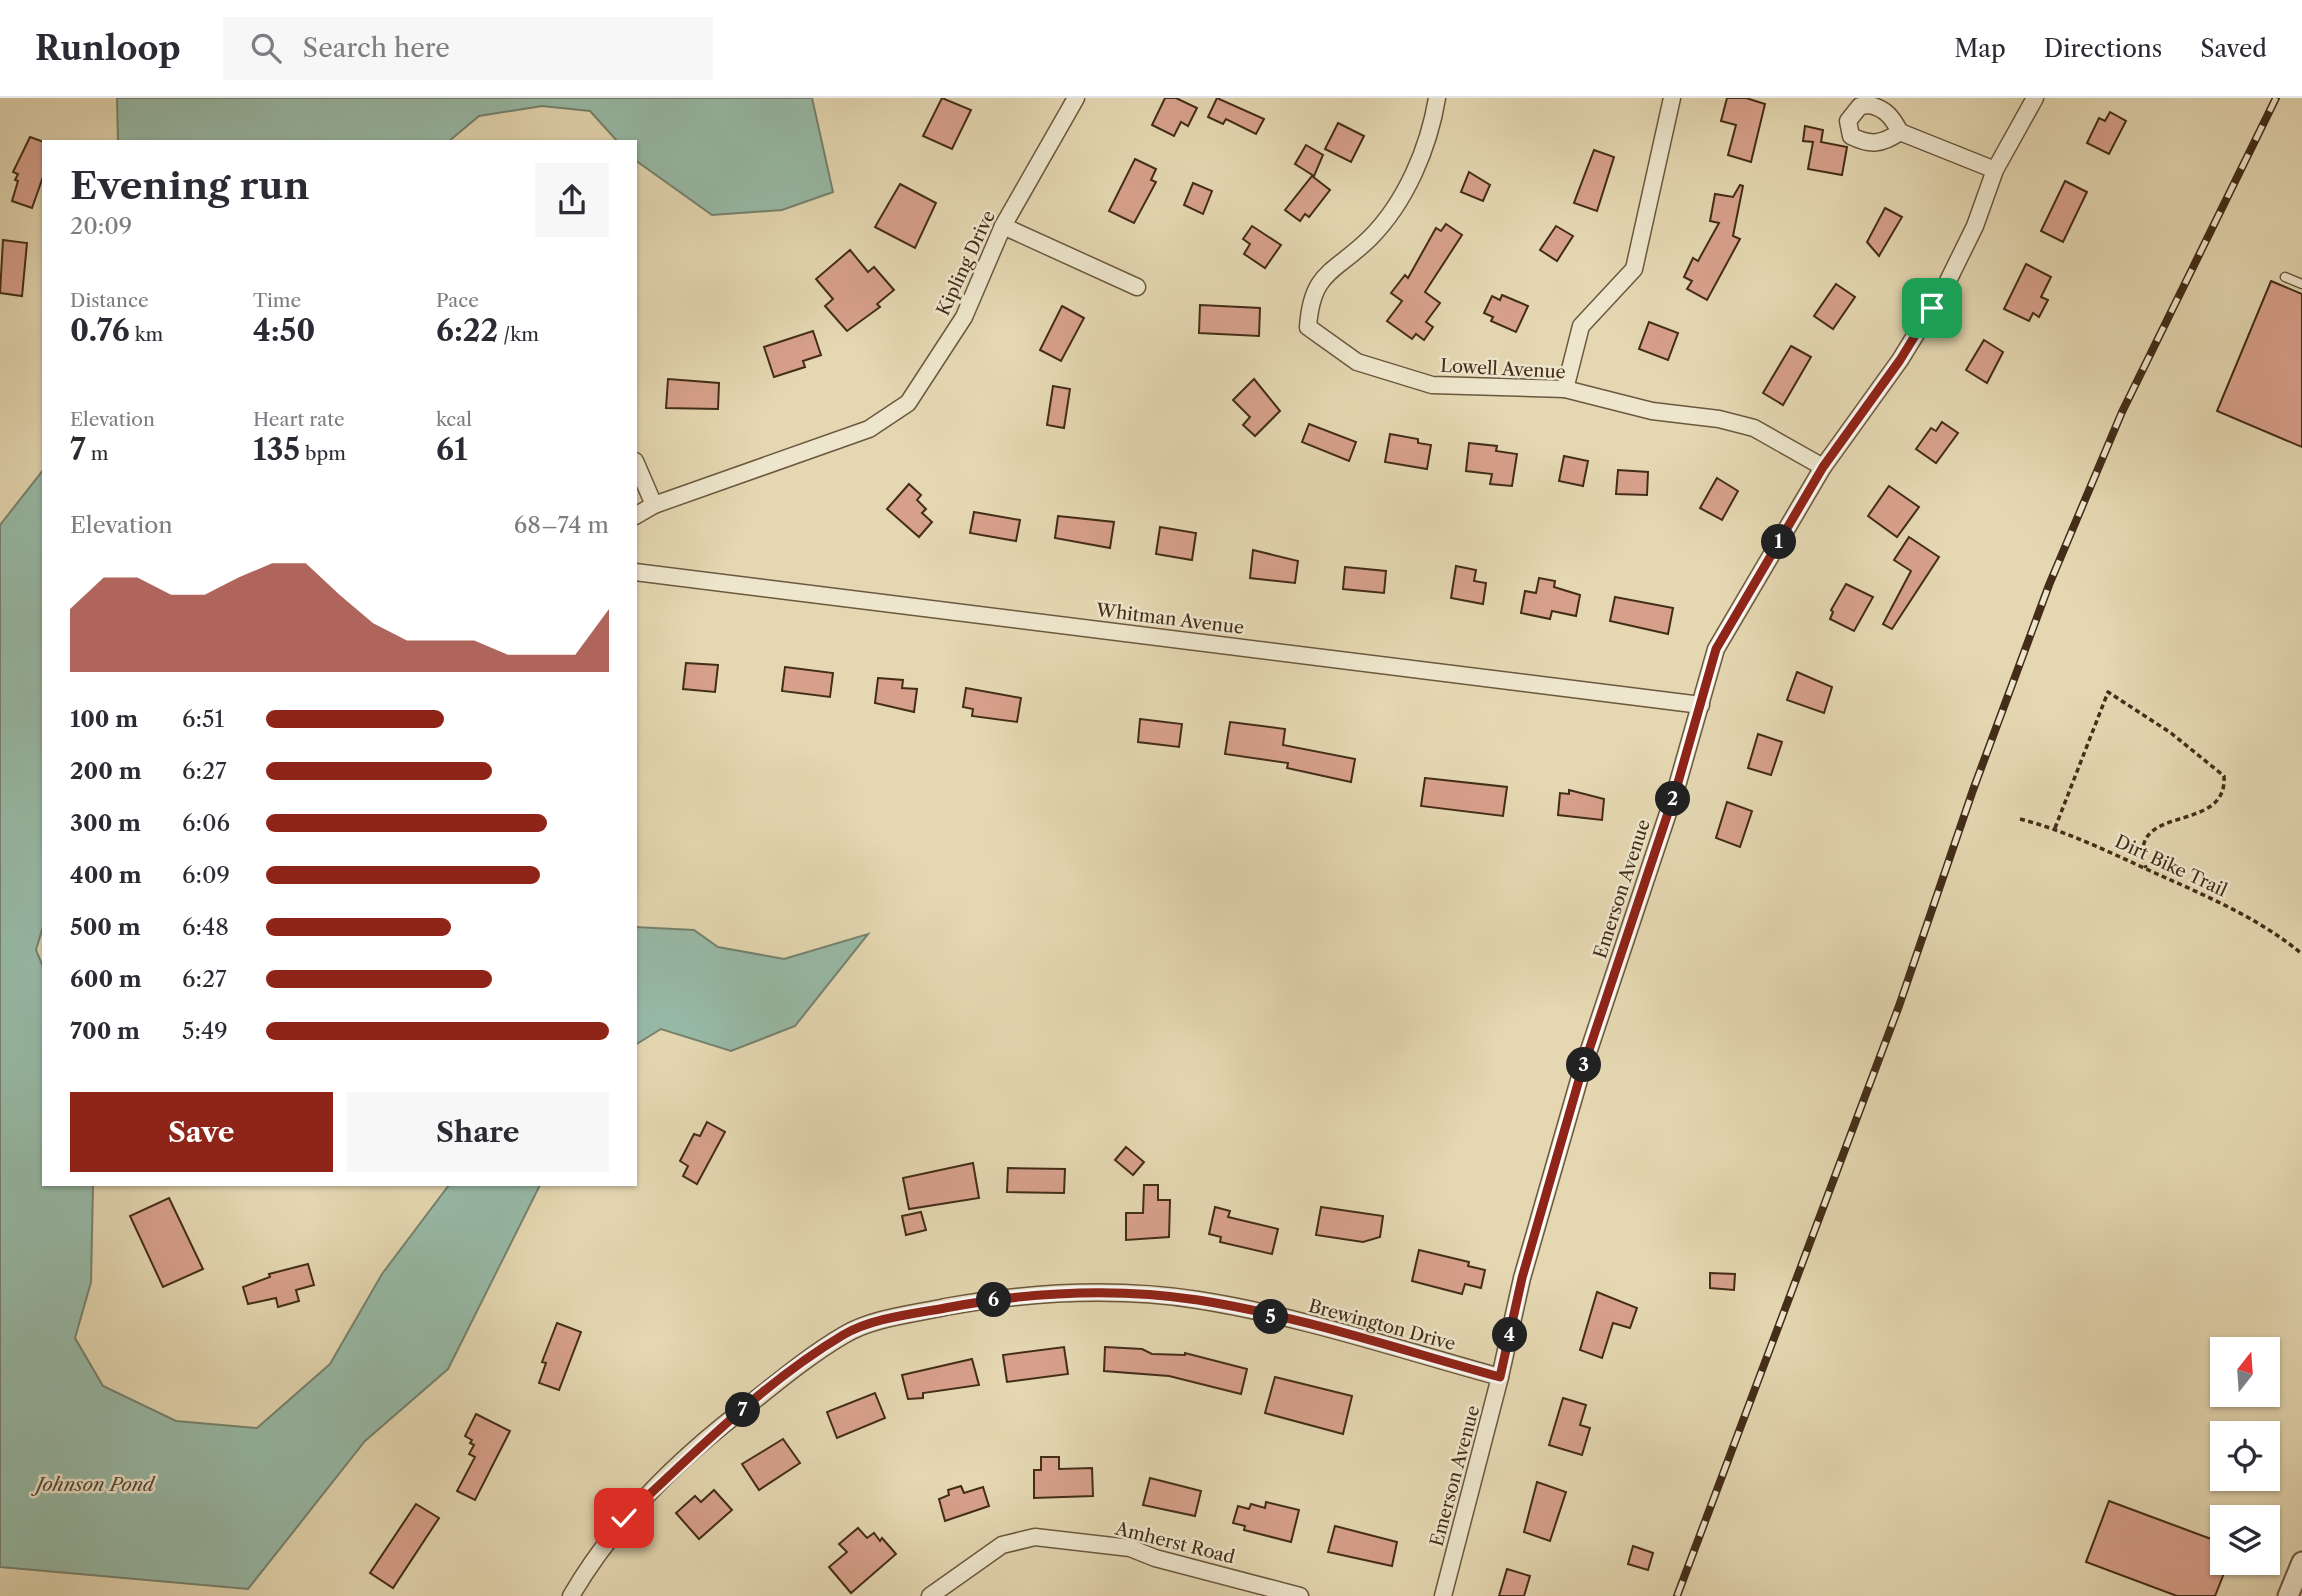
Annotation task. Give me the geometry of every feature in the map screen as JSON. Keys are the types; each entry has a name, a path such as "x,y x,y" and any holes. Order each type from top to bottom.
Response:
{"street":[{"name":"Kipling Drive","path":"637,515 654,505 869,429 908,403 964,317 1003,226 1076,98"},
{"name":"Lowell Avenue","path":"1437,98 1433,126 1413,173 1394,206 1370,238 1324,276 1310,300 1308,327 1357,362 1432,386 1565,389 1652,411 1719,419 1754,428 1823,467"},
{"path":"1565,389 1581,327 1634,269 1672,98"},
{"name":"Emerson Avenue","path":"1443,1596 1500,1377 1522,1278 1579,1080 1677,786 1716,649 1823,467 1900,360 1945,286 1975,226 1995,170 2035,98"},
{"path":"1900,132 1995,170"},
{"path":"1003,226 1137,287"},
{"path":"637,466 654,505"},
{"name":"Whitman Avenue","path":"637,572 1701,705"},
{"name":"Brewington Drive","path":"570,1596 591,1561 624,1518 719,1428 845,1334 904,1315 1034,1293 1124,1293 1199,1300 1294,1322 1500,1377"},
{"name":"Amherst Road","path":"930,1596 1002,1545 1035,1537 1130,1548 1155,1558 1300,1596"},
{"path":"2288,1596 2302,1562"}],"lane":[{"path":"2285,277 2302,284"}],"path":[{"path":"2055,828 2108,692 2171,733 2224,776 2220,797 2202,813 2170,820 2148,835 2141,855 2146,869"},
{"name":"Dirt Bike Trail","path":"2020,819 2055,828 2146,869 2265,926 2302,954"}],"water":[{"path":"117,98 812,98 833,192 782,210 712,215 637,161 637,140 616,140 590,111 542,106 479,116 450,140 118,140"},
{"name":"Johnson Pond","path":"42,472 42,930 36,950 42,964 42,1186 93,1186 91,1282 75,1338 103,1386 176,1421 257,1428 330,1364 382,1274 448,1186 540,1186 448,1369 365,1441 248,1589 0,1567 0,525"},
{"path":"637,927 694,930 718,947 784,959 868,934 795,1026 731,1051 661,1029 637,1044"}],"building":[{"path":"942,98 971,110 952,149 923,136"},
{"path":"1165,98 1176,98 1197,108 1188,126 1181,122 1174,136 1152,125"},
{"path":"1217,98 1264,119 1256,134 1226,119 1223,124 1208,117"},
{"path":"1727,98 1746,98 1765,104 1751,162 1728,155 1736,125 1721,121"},
{"path":"2110,112 2126,121 2109,154 2087,143 2099,118 2105,121"},
{"path":"1338,123 1364,136 1351,162 1325,149"},
{"path":"1805,126 1823,130 1821,142 1847,147 1842,175 1808,169 1813,142 1803,141"},
{"path":"30,137 42,141 42,180 32,208 12,201 18,181 15,180 18,174 13,172"},
{"path":"1306,145 1323,155 1314,176 1295,164"},
{"path":"1594,150 1614,157 1597,211 1574,203"},
{"path":"1135,159 1156,169 1151,180 1156,182 1134,223 1109,211"},
{"path":"1469,172 1490,185 1483,201 1461,192"},
{"path":"1312,176 1330,190 1309,217 1305,214 1300,221 1285,210"},
{"path":"2065,181 2087,192 2063,242 2041,231"},
{"path":"1193,183 1212,191 1203,214 1184,205"},
{"path":"900,184 936,203 915,248 875,227"},
{"path":"1740,185 1743,186 1733,236 1740,239 1707,300 1687,289 1692,281 1684,277 1693,258 1698,261 1719,223 1710,221 1715,194 1733,197"},
{"path":"1885,208 1902,217 1879,256 1867,242"},
{"path":"1446,224 1462,235 1425,292 1440,303 1426,322 1433,327 1424,340 1416,334 1412,339 1387,321 1402,301 1391,293 1405,275 1408,278 1436,228 1441,231"},
{"path":"1252,226 1281,245 1265,268 1244,254 1250,244 1243,239"},
{"path":"1556,226 1573,236 1557,261 1540,250"},
{"path":"3,240 27,243 22,296 0,293"},
{"path":"850,250 868,272 874,267 894,290 877,304 880,307 847,331 825,306 833,299 816,279"},
{"path":"2026,264 2051,277 2041,297 2048,300 2039,317 2033,313 2029,321 2004,309"},
{"path":"2271,281 2302,294 2302,447 2217,411"},
{"path":"1836,284 1855,297 1833,329 1814,316"},
{"path":"1502,295 1528,306 1516,332 1491,321 1493,317 1484,313 1492,296 1500,300"},
{"path":"1200,305 1260,308 1259,336 1199,333"},
{"path":"1062,306 1084,318 1061,361 1040,350"},
{"path":"1649,322 1678,333 1668,360 1639,349"},
{"path":"813,331 821,355 803,361 805,367 774,377 764,347"},
{"path":"1984,340 2003,352 1987,383 1966,370"},
{"path":"1791,346 1811,357 1783,405 1763,393"},
{"path":"668,379 719,383 718,409 666,408"},
{"path":"1254,379 1280,411 1255,436 1243,425 1250,417 1233,400"},
{"path":"1053,386 1070,389 1064,428 1047,425"},
{"path":"1942,422 1958,433 1936,463 1916,449 1931,428 1936,431"},
{"path":"1309,424 1356,442 1349,461 1302,442"},
{"path":"1390,434 1418,439 1418,443 1431,445 1427,469 1385,462"},
{"path":"1469,443 1497,446 1496,451 1517,454 1512,486 1490,484 1492,474 1466,471"},
{"path":"1564,456 1588,461 1583,486 1559,481"},
{"path":"1618,470 1648,472 1647,495 1616,494"},
{"path":"1717,478 1738,491 1722,520 1700,508"},
{"path":"909,484 921,495 917,500 926,509 922,513 932,522 919,537 887,509"},
{"path":"1889,486 1919,507 1897,537 1868,516"},
{"path":"974,512 1020,520 1016,541 970,533"},
{"path":"1058,516 1114,522 1110,548 1055,538"},
{"path":"1160,527 1196,533 1192,560 1156,554"},
{"path":"1909,537 1939,557 1892,629 1883,624 1911,571 1894,560"},
{"path":"1253,550 1298,561 1295,583 1250,578"},
{"path":"1456,566 1476,570 1474,581 1486,583 1483,604 1451,598"},
{"path":"1345,567 1386,571 1384,593 1343,589"},
{"path":"1539,578 1555,581 1554,587 1580,595 1576,616 1552,611 1550,619 1521,613 1525,591 1536,593"},
{"path":"1846,584 1873,597 1854,631 1830,619 1833,612 1831,610"},
{"path":"1615,597 1673,608 1668,634 1610,621"},
{"path":"686,663 718,665 715,692 683,689"},
{"path":"785,667 833,673 830,697 782,691"},
{"path":"1797,672 1832,687 1824,713 1787,700"},
{"path":"878,678 903,680 902,688 917,689 914,712 875,703"},
{"path":"966,688 1021,698 1017,722 972,716 973,709 963,707"},
{"path":"1140,719 1182,724 1179,747 1138,742"},
{"path":"1230,722 1285,729 1283,745 1355,759 1351,782 1287,768 1288,763 1225,754"},
{"path":"1758,734 1782,742 1771,775 1748,768"},
{"path":"1425,778 1507,787 1503,816 1421,806"},
{"path":"1569,790 1604,799 1602,820 1558,815 1560,793 1569,794"},
{"path":"1727,802 1752,811 1740,847 1716,838"},
{"path":"707,1122 725,1132 697,1184 683,1176 688,1166 680,1161 694,1134 700,1136"},
{"path":"1126,1147 1144,1162 1133,1175 1115,1160"},
{"path":"973,1163 979,1198 909,1209 903,1178"},
{"path":"1008,1168 1065,1169 1064,1193 1007,1192"},
{"path":"1144,1185 1158,1185 1158,1200 1170,1200 1169,1237 1126,1240 1126,1213 1143,1213"},
{"path":"169,1198 203,1269 163,1287 130,1216"},
{"path":"1215,1207 1230,1211 1228,1217 1278,1229 1272,1254 1220,1242 1221,1237 1209,1234"},
{"path":"1321,1207 1383,1216 1380,1237 1363,1242 1316,1235"},
{"path":"921,1212 926,1230 906,1235 902,1216"},
{"path":"1419,1250 1469,1262 1468,1266 1485,1270 1481,1288 1465,1284 1462,1294 1412,1281"},
{"path":"308,1264 314,1285 296,1290 299,1301 278,1307 276,1298 248,1304 243,1287 270,1277 269,1274"},
{"path":"1710,1273 1735,1274 1734,1290 1710,1288"},
{"path":"1597,1292 1637,1308 1630,1328 1613,1323 1602,1358 1580,1350"},
{"path":"557,1323 581,1332 559,1390 539,1383 546,1363 542,1362"},
{"path":"1064,1347 1068,1374 1007,1382 1003,1355"},
{"path":"1105,1347 1142,1349 1152,1354 1185,1353 1247,1369 1241,1394 1169,1376 1104,1371"},
{"path":"972,1359 979,1385 923,1393 923,1398 908,1399 902,1375"},
{"path":"1275,1377 1352,1396 1343,1434 1265,1413"},
{"path":"875,1393 885,1418 837,1438 827,1412"},
{"path":"1563,1398 1586,1405 1580,1425 1590,1428 1582,1455 1549,1445"},
{"path":"476,1414 510,1431 475,1500 457,1491 475,1457 469,1454 474,1445 470,1443 472,1440 465,1436"},
{"path":"783,1439 800,1463 759,1490 742,1464"},
{"path":"1041,1457 1059,1457 1059,1469 1092,1468 1093,1496 1034,1498 1034,1470 1041,1470"},
{"path":"1150,1478 1201,1491 1195,1516 1143,1505"},
{"path":"1537,1482 1566,1492 1550,1541 1524,1532"},
{"path":"961,1486 964,1493 983,1487 989,1506 945,1521 939,1499 949,1495 948,1490"},
{"path":"714,1490 732,1510 699,1539 676,1513 695,1496 701,1502"},
{"path":"2109,1501 2210,1539 2210,1575 2223,1575 2215,1596 2177,1596 2086,1562"},
{"path":"1266,1502 1299,1510 1291,1542 1244,1530 1245,1526 1233,1523 1238,1506 1249,1509 1251,1504 1265,1508"},
{"path":"416,1504 439,1518 393,1588 370,1573"},
{"path":"1335,1526 1397,1542 1392,1566 1328,1552"},
{"path":"858,1528 867,1538 874,1533 880,1541 882,1538 896,1554 851,1593 829,1567 847,1552 839,1544"},
{"path":"1633,1546 1653,1553 1648,1570 1628,1564"},
{"path":"1507,1569 1530,1576 1524,1596 1499,1596"}],"railway":[{"path":"1677,1596 1899,1006 1973,790 2049,585 2122,412 2276,98"}],"route":[{"path":"624,1518 719,1428 845,1334 904,1315 959,1305 1034,1293 1124,1293 1199,1300 1294,1322 1500,1377 1522,1278 1579,1080 1677,786 1716,649 1823,467 1851,432 1932,308"}]}
